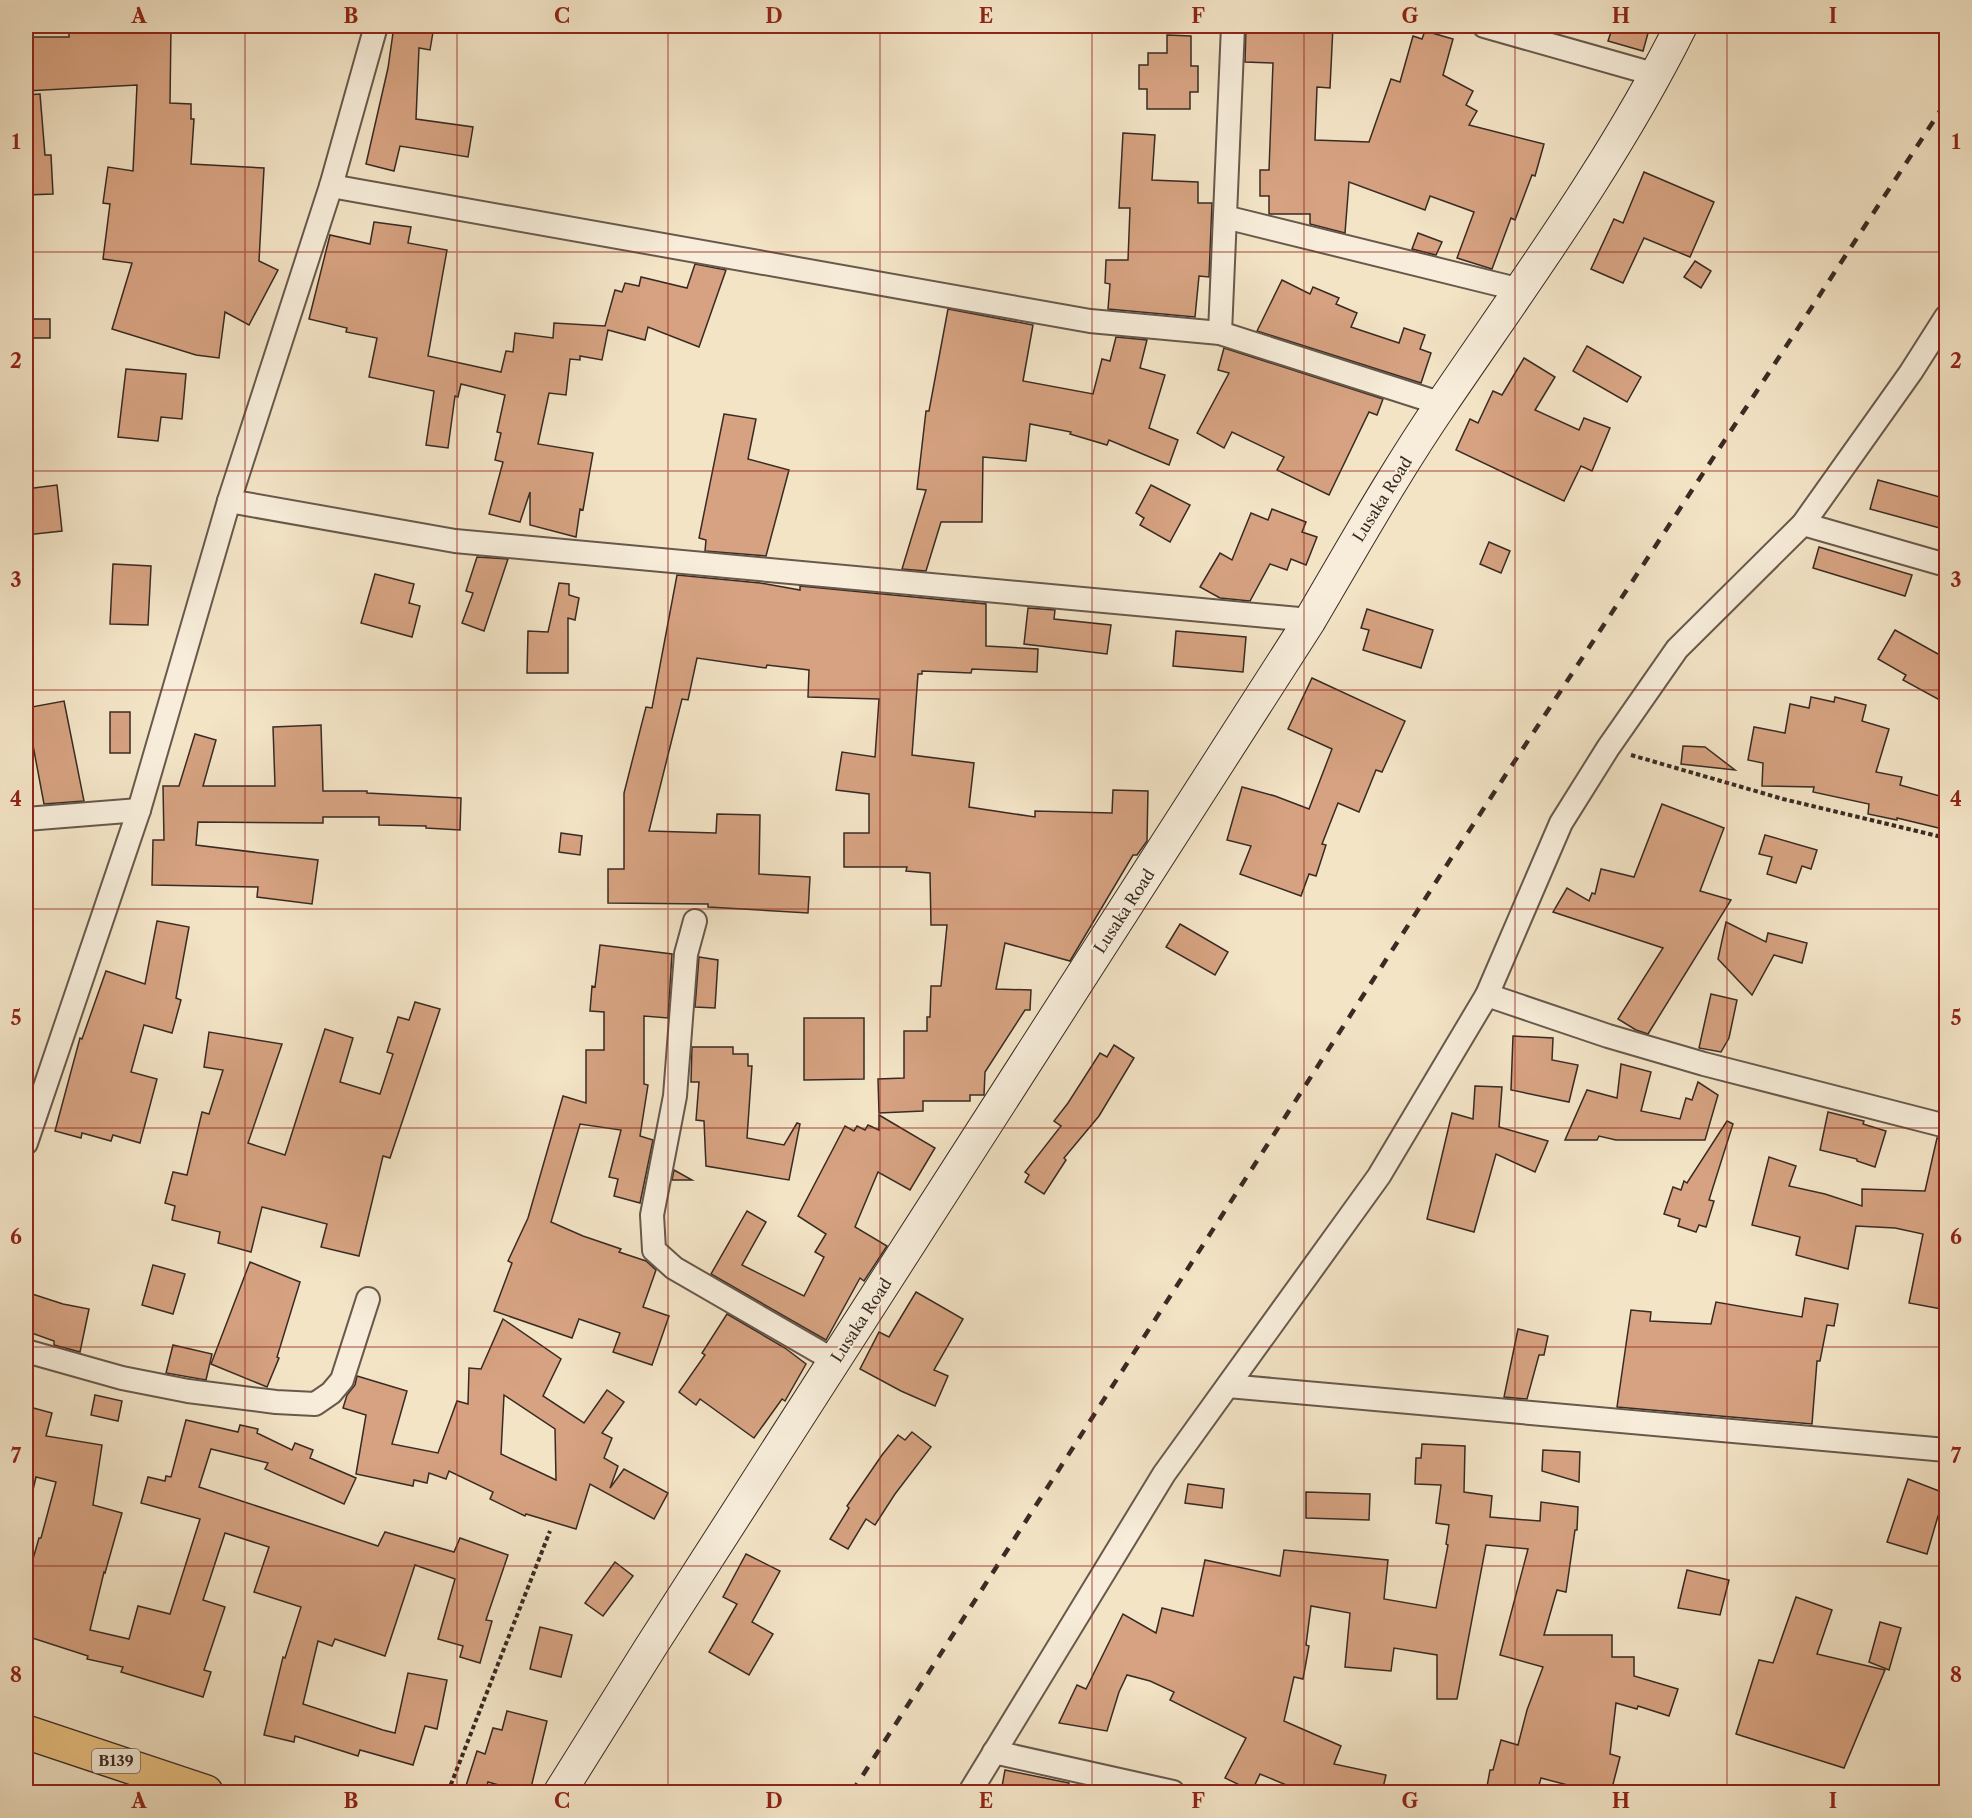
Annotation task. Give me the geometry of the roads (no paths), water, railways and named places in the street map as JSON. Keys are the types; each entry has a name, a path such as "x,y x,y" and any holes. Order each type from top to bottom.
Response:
{"main road":[{"name":"B139","path":"26,1732 206,1792"}],"street":[{"path":"26,1143 139,810 229,501 331,186 376,26"},
{"path":"1220,333 1233,26"},
{"path":"1484,26 1657,75"},
{"name":"Lusaka Road","path":"560,1792 1310,620 1353,546 1442,404 1521,290 1657,75 1681,26"},
{"path":"331,186 1090,321 1220,333 1442,404"},
{"path":"1225,217 1521,290"},
{"path":"970,1792 1164,1474 1379,1176 1487,995 1561,823 1608,748 1677,649 1803,524 1911,372 1947,317"},
{"path":"229,501 454,541 1310,620"},
{"path":"1803,524 1947,565"},
{"path":"26,819 139,810"},
{"path":"695,921 687,954 675,1096 652,1215 654,1250 674,1268 835,1361"},
{"path":"1487,995 1608,1036 1694,1061 1947,1126"},
{"path":"26,1351 122,1378 188,1391 315,1404 332,1393 342,1380 368,1299"},
{"path":"1228,1386 1947,1450"},
{"path":"993,1752 1173,1792"}],"railway":[{"path":"852,1792 1450,860 1946,102"}]}
